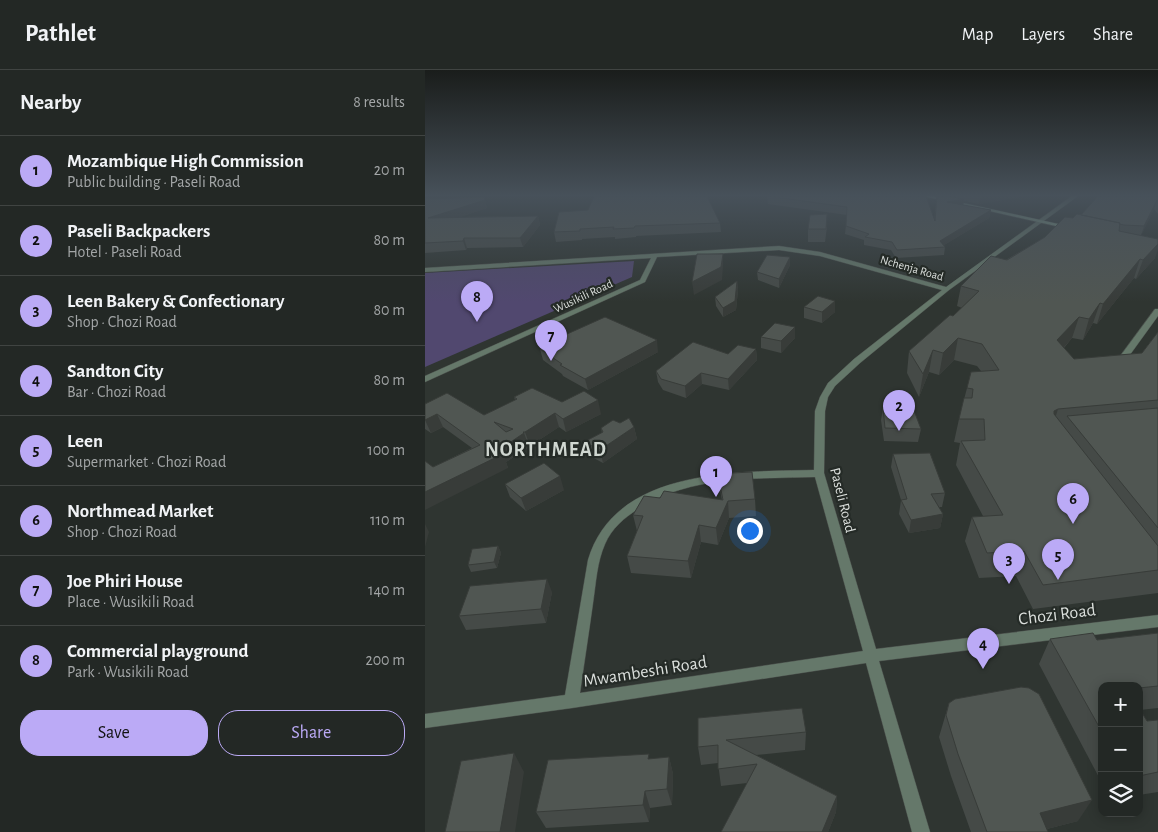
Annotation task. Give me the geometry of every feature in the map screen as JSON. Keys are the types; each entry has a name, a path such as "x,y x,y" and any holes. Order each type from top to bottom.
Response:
{"street":[{"name":"Paseli Road","path":"921,832 819,473 820,411 824,396 831,385 857,361 947,289 1027,232"},
{"name":"Nchenja Road","path":"425,270 762,248 801,250 820,254 947,289"},
{"name":"Wusikili Road","path":"425,379 643,281 655,256"},
{"path":"1121,361 1158,311"},
{"path":"572,701 593,568 604,534 616,519 634,505 662,491 688,482 717,477 819,473"},
{"name":"Chozi Road","path":"871,656 1158,622"},
{"name":"Mwambeshi Road","path":"425,721 871,656"}],"shaded area":[{"path":"634,261 632,277 425,367 425,273"}],"building":[{"path":"425,232 525,232 520,238 464,238 463,241 425,243"},
{"path":"862,232 956,232 940,241 945,247 897,250 892,242 865,237 869,234"},
{"path":"1050,232 1122,232 1158,239 1158,244 1143,260 1140,259 1103,304 1100,303 1089,319 1079,317 1057,340 1074,359 1142,353 1158,332 1158,400 1058,409 1054,411 1054,414 1158,546 1158,570 1043,585 1024,551 987,553 972,517 1003,515 961,441 985,440 984,419 959,419 964,398 972,398 973,389 967,388 971,372 999,370 982,344 958,338 943,353 933,350 923,374 909,351 950,315 953,316 979,291 961,286 991,256 1007,260 1045,237"},
{"path":"697,254 723,254 721,267 692,282"},
{"path":"767,255 790,257 779,279 757,272"},
{"path":"737,281 735,301 723,308 715,297"},
{"path":"818,296 835,301 822,312 804,307"},
{"path":"605,317 657,340 585,379 560,365 562,364 540,349 550,345 547,343"},
{"path":"775,323 795,327 781,341 761,337"},
{"path":"693,342 728,354 738,345 756,349 728,379 701,373 685,386 661,379 656,371"},
{"path":"532,388 562,402 584,391 598,400 563,419 555,413 523,432 499,450 503,454 425,492 425,461 433,467 480,445 437,414 425,420 425,404 447,393 484,415 517,399 514,397","holes":["494,422 513,429 506,432"]},
{"path":"883,408 913,408 921,429 885,428"},
{"path":"1158,408 1158,528 1067,416"},
{"path":"629,418 634,427 600,450 584,442 603,432 601,428 613,420 620,423"},
{"path":"930,453 945,493 931,494 943,514 911,520 901,500 907,499 893,454"},
{"path":"544,463 560,476 521,498 505,484"},
{"path":"731,468 732,473 752,472 755,499 728,501 716,528 699,525 688,561 627,556 643,516 633,515 644,496 660,498 664,491 723,500 717,470"},
{"path":"498,546 494,562 468,565 472,549"},
{"path":"547,579 541,609 459,616 470,586"},
{"path":"1093,633 1097,640 1158,633 1158,686 1143,688 1143,682 1098,682 1098,725 1050,639"},
{"path":"1021,687 1029,688 1039,694 1092,800 1040,813 1048,832 987,832 958,754 946,715 949,703 955,699"},
{"path":"802,708 806,732 726,740 837,796 822,832 721,832 757,764 718,769 718,745 698,747 698,718"},
{"path":"1143,714 1147,721 1158,720 1158,772 1143,775"},
{"path":"514,753 500,832 445,832 461,761"},
{"path":"649,754 648,759 669,757 667,789 645,791 643,805 536,812 548,760"}],"place":[{"name":"Commercial playground","path":"477,322"},
{"name":"Joe Phiri House","path":"551,361"},
{"name":"Paseli Backpackers","path":"899,431"},
{"name":"Mozambique High Commission","path":"716,497"},
{"name":"Northmead Market","path":"1073,524"},
{"name":"Leen","path":"1058,580"},
{"name":"Leen Bakery & Confectionary","path":"1009,584"},
{"name":"Sandton City","path":"983,669"}],"district":[{"name":"NORTHMEAD","path":"546,449"}]}
